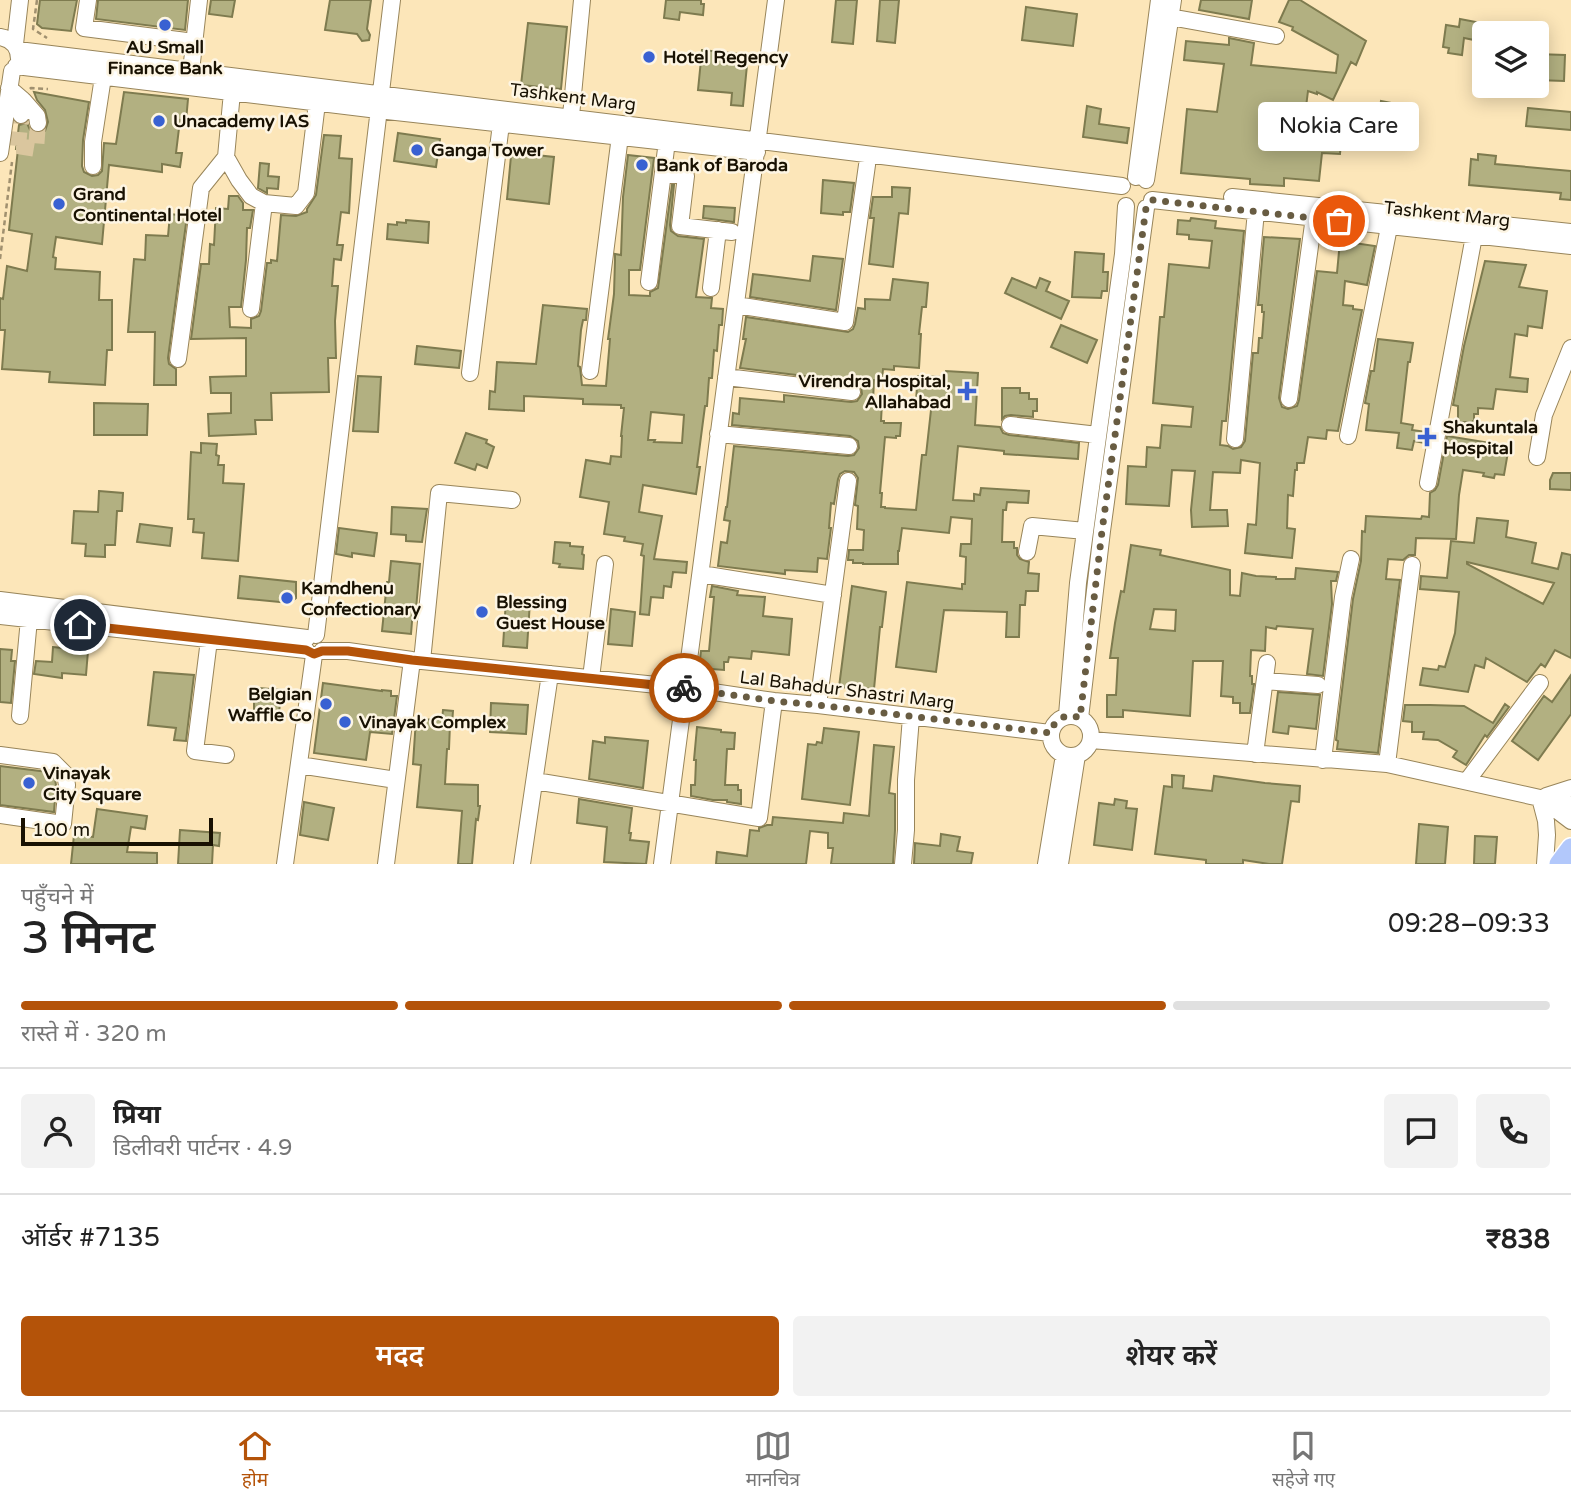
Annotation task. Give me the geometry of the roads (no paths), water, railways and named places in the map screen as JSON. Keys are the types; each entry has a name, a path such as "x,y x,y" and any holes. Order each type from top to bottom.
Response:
{"main road":[{"path":"1559,864 1571,848"}],"street":[{"path":"8,147 10,62 20,0"},
{"path":"77,56 81,0"},
{"path":"77,56 85,28 88,0"},
{"path":"191,71 199,0"},
{"path":"285,864 315,645 392,0"},
{"path":"571,116 582,0"},
{"path":"662,864 776,0"},
{"path":"1074,717 1103,517 1159,0"},
{"path":"1074,717 1078,583 1098,435 1123,254 1138,193 1173,0"},
{"path":"1170,17 1276,36"},
{"path":"85,28 194,42"},
{"name":"Tashkent Marg","path":"10,62 77,56 571,116 867,165 1138,193 1571,232"},
{"path":"10,62 22,107 37,116 38,123"},
{"name":"Tashkent Marg","path":"10,62 103,77 317,103 667,141 756,146 1138,193 1256,211 1571,246"},
{"path":"93,166 93,142 103,77"},
{"path":"178,359 201,188 226,158 232,92"},
{"path":"226,158 251,195 264,203 296,205 306,193 317,103"},
{"path":"470,373 501,124"},
{"path":"590,371 620,136"},
{"path":"649,282 667,141"},
{"path":"736,305 845,323 867,165"},
{"path":"663,173 686,176 680,226"},
{"path":"251,309 264,203"},
{"path":"1235,439 1256,211"},
{"path":"1289,399 1314,217"},
{"path":"657,224 725,231 711,288"},
{"path":"1348,436 1389,227"},
{"path":"1428,482 1474,236"},
{"path":"1537,457 1544,415 1571,348"},
{"path":"726,377 852,391"},
{"path":"1010,425 1098,435"},
{"path":"718,434 849,446"},
{"path":"818,705 848,481"},
{"path":"386,864 439,493 512,500"},
{"path":"1027,552 1032,526 1085,531"},
{"path":"1323,760 1343,597 1351,559"},
{"path":"591,678 605,564"},
{"path":"1387,764 1412,565"},
{"path":"701,574 833,595"},
{"path":"0,600 315,645"},
{"path":"0,616 209,640 315,645"},
{"path":"20,716 29,620"},
{"path":"209,640 195,751 226,755"},
{"name":"Lal Bahadur Shastri Marg","path":"315,645 417,661 686,688 774,701 1050,733"},
{"path":"1255,754 1267,663"},
{"path":"522,864 551,674"},
{"path":"1265,681 1318,685"},
{"path":"1467,782 1540,683"},
{"path":"535,781 759,818 774,701"},
{"path":"903,864 911,717"},
{"path":"1074,717 1089,727 1091,740 1084,752 1070,755 1057,752 1050,740 1050,733 1056,721 1074,717"},
{"path":"1091,740 1387,764 1571,804"},
{"path":"0,755 53,762 65,775 67,785 63,824 0,816"},
{"path":"1046,864 1070,755"},
{"path":"1060,864 1070,755"},
{"path":"299,765 396,780"},
{"path":"1540,798 1571,788"},
{"path":"1540,798 1571,821"},
{"path":"1540,798 1546,828 1545,864"}],"tunnel":[{"path":"16,146 21,115"},
{"path":"18,146 36,149 38,123"}],"place":[{"name":"AU Small Finance Bank","path":"165,25"},
{"name":"Hotel Regency","path":"649,57"},
{"name":"Unacademy IAS","path":"159,121"},
{"name":"Ganga Tower","path":"417,150"},
{"name":"Bank of Baroda","path":"642,165"},
{"name":"Grand Continental Hotel","path":"59,204"},
{"name":"Nokia Care","path":"1339,221"},
{"name":"Virendra Hospital, Allahabad","path":"967,391"},
{"name":"Shakuntala Hospital","path":"1427,437"},
{"name":"Kamdhenu Confectionary","path":"287,598"},
{"name":"Blessing Guest House","path":"482,612"},
{"name":"Belgian Waffle Co","path":"326,704"},
{"name":"Vinayak Complex","path":"345,722"},
{"name":"Vinayak City Square","path":"29,783"}]}
